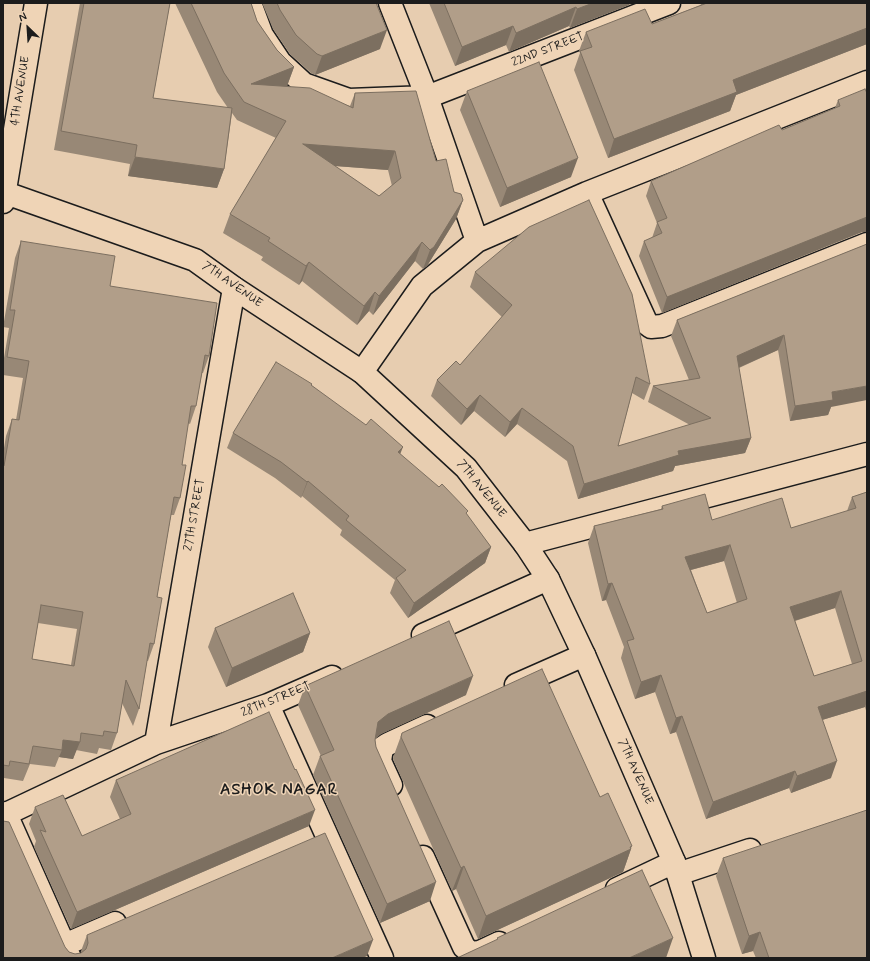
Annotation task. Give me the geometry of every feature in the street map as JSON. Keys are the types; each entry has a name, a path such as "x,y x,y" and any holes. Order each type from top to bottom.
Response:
{"street":[{"name":"4TH AVENUE","path":"4,195 36,3"},
{"name":"22ND STREET","path":"250,3 262,36 280,62 304,84 349,100 427,97 668,3"},
{"path":"390,3 427,97 477,241"},
{"path":"362,372 422,286 477,241 587,193 867,82"},
{"path":"587,193 647,324 651,327 657,328 867,244"},
{"name":"7TH AVENUE","path":"4,195 195,260 234,288 362,372 466,468 525,544 548,579 584,655 676,868 704,958"},
{"name":"27TH STREET","path":"156,743 234,288"},
{"path":"525,544 867,454"},
{"path":"404,644 548,579"},
{"path":"500,693 584,655"},
{"name":"28TH STREET","path":"5,813 156,743 268,705 347,670"},
{"path":"268,705 318,836 382,958"},
{"path":"400,804 380,761 382,748 444,718"},
{"path":"5,813 67,951 137,914"},
{"path":"416,840 464,947 471,952 480,952 515,936"},
{"path":"599,897 676,868 768,844"}],"building":[{"path":"84,3 170,3 153,98 232,108 224,169 135,157 137,145 61,131"},
{"path":"191,3 251,3 257,21 277,50 294,67 251,84 310,88 353,108 355,93 416,91 436,161 446,159 454,192 461,194 463,200 434,247 430,250 422,242 379,296 375,292 364,306 309,262 306,266 268,241 270,238 230,214 286,121 244,102 224,73","holes":["303,144 395,151 401,178 379,196"]},
{"path":"277,3 376,3 387,30 322,56 317,54 296,35"},
{"path":"444,3 593,3 577,9 576,7 516,33 513,26 462,47"},
{"path":"707,3 867,3 867,28 733,80 737,92 614,139 580,51 592,47 586,32 645,9 652,24"},
{"path":"539,62 578,158 507,188 467,91"},
{"path":"865,89 867,93 867,217 667,297 644,241 662,233 657,222 667,218 651,181 779,125 782,130 840,106 838,100"},
{"path":"589,200 632,294 650,384 636,377 618,446 711,418 653,386 700,378 677,320 867,244 867,386 832,392 833,400 795,406 784,335 737,356 751,438 678,451 679,455 584,484 573,446 522,408 510,422 480,395 467,409 437,380 456,361 460,365 512,305 475,272 529,227"},
{"path":"21,241 115,256 110,286 217,303 209,356 205,355 196,406 191,406 182,465 186,465 180,498 174,497 157,597 162,598 154,644 150,643 139,709 126,680 117,733 104,731 103,736 81,733 80,742 63,740 62,750 33,746 29,764 10,761 9,766 3,765 3,466 12,419 19,420 29,361 7,357 15,310 10,310","holes":["41,605 83,612 74,666 32,659"]},
{"path":"276,362 312,384 311,385 366,425 371,419 403,447 398,452 439,487 442,484 468,511 466,513 491,547 414,603 396,578 406,570 346,520 349,516 308,481 307,482 281,462 233,433"},
{"path":"867,492 867,691 818,707 837,761 797,776 795,771 713,802 682,716 676,718 661,675 641,682 627,641 634,639 612,583 608,584 594,526 663,509 662,506 705,494 712,520 782,498 791,528 856,508 852,497","holes":["730,545 747,599 707,613 685,557","841,591 862,661 814,676 790,607"]},
{"path":"293,593 310,633 232,668 215,628"},
{"path":"449,621 473,676 388,714 378,722 375,740 376,747 436,882 387,904 320,756 334,750 305,686"},
{"path":"542,669 600,797 608,793 632,846 630,847 631,849 486,916 464,866 461,868 401,737 402,733"},
{"path":"269,712 315,810 77,912 40,830 46,832 35,807 63,795 82,836 131,814 116,780"},
{"path":"867,810 867,958 769,958 760,932 749,936 723,858"},
{"path":"3,821 9,822 65,947 69,952 75,954 81,953 86,949 88,943 87,935 325,833 373,940 332,958 3,958"},
{"path":"642,870 673,938 629,958 457,958 498,939 497,938"}],"district":[{"name":"ASHOK NAGAR","path":"279,791"}]}
